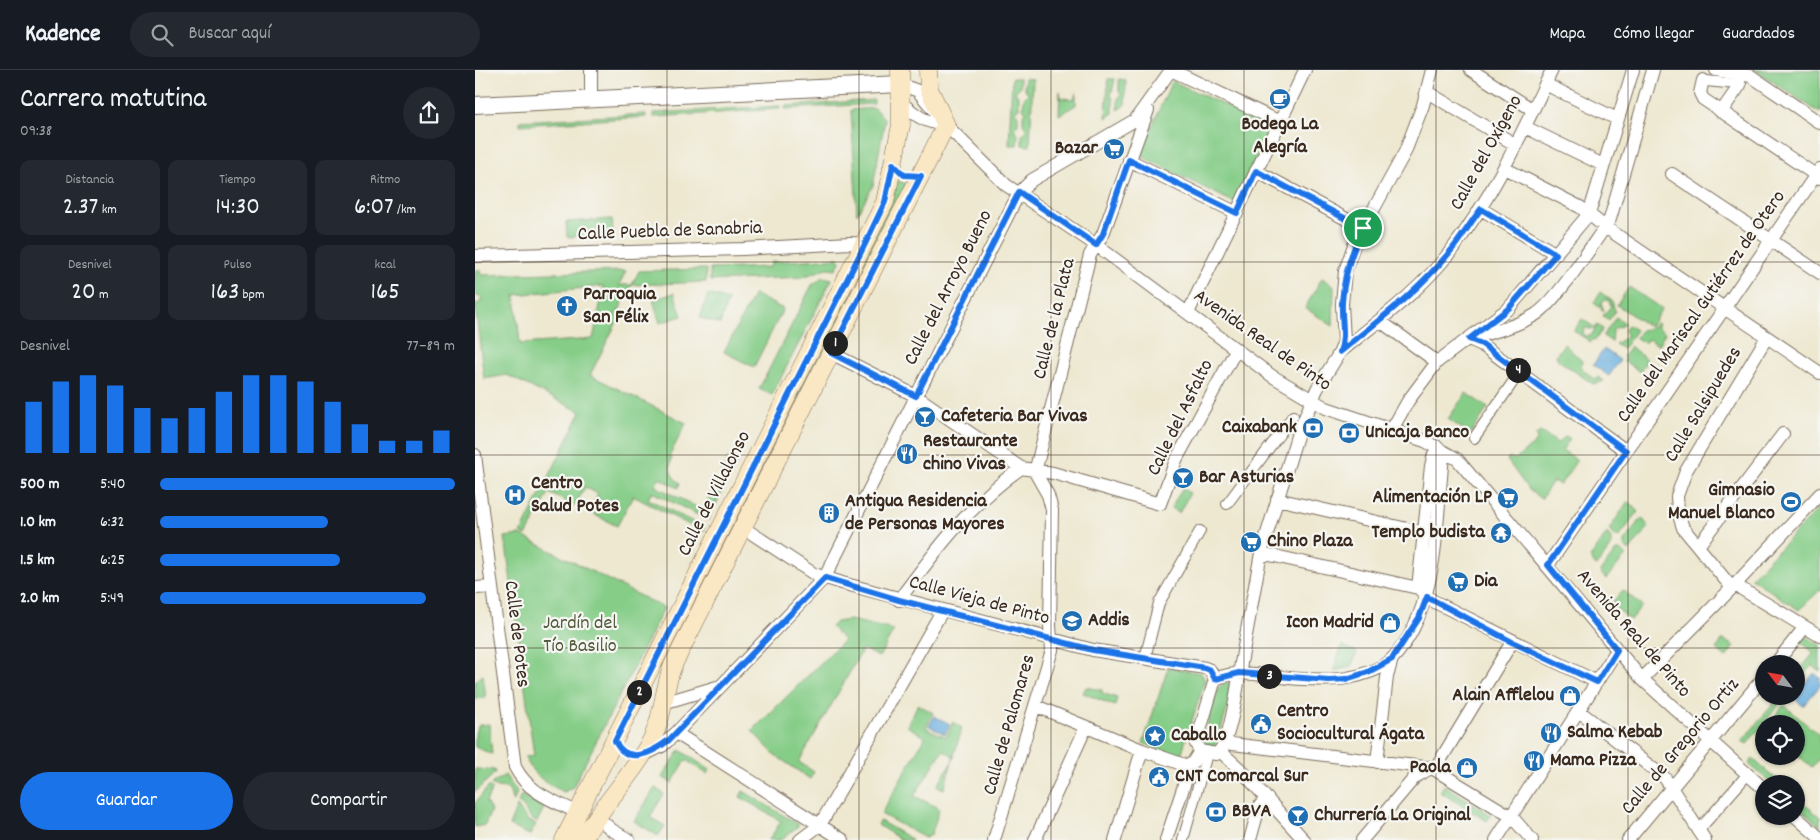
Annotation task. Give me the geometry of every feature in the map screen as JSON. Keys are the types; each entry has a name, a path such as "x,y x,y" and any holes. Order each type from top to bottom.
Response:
{"main road":[{"path":"929,70 929,89 945,125"},
{"name":"Calle de Villalonso","path":"564,840 885,202 901,125 900,77"},
{"name":"Calle de Villalonso","path":"583,840 596,816 642,756 657,728 667,681 673,665 921,176 945,125"},
{"path":"893,164 904,175 921,176"},
{"path":"631,707 641,704 663,704"},
{"path":"615,741 619,749 624,753 631,756 642,756"}],"street":[{"path":"591,70 591,99"},
{"path":"1171,70 1280,122"},
{"name":"Calle del Arroyo Bueno","path":"642,756 662,746 676,734 719,686 825,578 1019,192 1032,180 1135,120 1171,70"},
{"path":"1188,313 1305,70"},
{"path":"1392,659 1372,670 1346,679 1302,679 1239,673 1215,679 1196,744 1204,752 1216,754 1222,747 1239,673 1261,553 1277,499 1297,436 1311,401 1340,352 1344,341 1342,304 1345,271 1363,228 1405,152 1427,92 1432,70"},
{"path":"1471,70 1533,110"},
{"name":"Calle del Oxígeno","path":"1340,352 1380,321 1449,254 1481,209 1504,168 1552,70"},
{"path":"1391,431 1408,401 1437,362 1517,300 1589,214 1633,70"},
{"path":"1470,338 1491,333 1537,314 1551,300 1605,227 1610,219 1653,70"},
{"path":"1716,70 1751,76 1820,123"},
{"path":"475,105 591,99 900,77"},
{"name":"Avenida Real de Pinto","path":"900,77 917,91 945,125 1006,185 1096,245 1236,350 1311,401 1361,422 1436,446 1457,459 1642,679 1710,743 1755,782"},
{"path":"1721,112 1739,84 1704,81 1701,97 1721,112 1819,174"},
{"path":"1545,84 1617,118"},
{"path":"1427,92 1516,145"},
{"name":"Calle de la Plata","path":"1035,472 1090,255 1103,234 1153,96"},
{"name":"Avenida Real de Pinto","path":"902,103 924,120 945,125"},
{"path":"1525,127 1603,165"},
{"path":"1129,160 1237,213"},
{"path":"1504,168 1580,207 1605,227 1820,373"},
{"path":"1256,171 1363,228"},
{"path":"1672,174 1820,273"},
{"name":"Calle del Mariscal Gutiérrez de Otero","path":"1548,565 1771,240 1819,174"},
{"path":"1481,209 1556,254"},
{"name":"Calle Puebla de Sanabria","path":"475,256 865,244"},
{"path":"1517,300 1518,310 1529,318"},
{"path":"1380,321 1437,362"},
{"name":"Calle Salsipuedes","path":"1767,337 1686,471 1680,483 1677,496 1678,512 1683,528 1733,586 1820,636"},
{"path":"1470,338 1482,344 1626,451"},
{"name":"Calle del Asfalto","path":"1035,472 1053,473 1161,504 1176,460 1236,350"},
{"path":"831,353 916,396 1021,468 1035,472"},
{"path":"1474,438 1515,379"},
{"path":"1227,504 1293,416"},
{"path":"1698,546 1783,434"},
{"path":"1377,762 1387,677 1392,659 1419,618 1430,532 1431,466 1436,446"},
{"name":"Calle de Potes","path":"475,455 515,767 520,778 533,790 579,813"},
{"path":"899,600 946,536 992,491 1021,468"},
{"name":"Calle de Palomares","path":"994,840 1036,706 1053,640 1050,626 1052,510 1048,494 1035,472"},
{"path":"1642,679 1820,494"},
{"path":"1277,499 1430,532"},
{"name":"Calle Vieja de Pinto","path":"743,527 814,574 825,578 899,600 1093,650 1205,668 1210,670 1215,679"},
{"path":"1145,658 1159,603 1200,531"},
{"path":"1261,553 1422,593 1512,642 1597,682"},
{"path":"475,588 492,587"},
{"path":"800,840 819,825 942,611"},
{"path":"1782,655 1805,627"},
{"path":"1362,840 1415,777 1438,764 1512,642"},
{"path":"1496,840 1617,650"},
{"name":"Calle del Arroyo Bueno","path":"663,704 719,686"},
{"name":"Calle de Gregorio Ortiz","path":"1628,840 1755,688"},
{"path":"1036,706 1086,728 1190,767"},
{"path":"1579,711 1665,778 1701,835 1747,775"},
{"path":"1035,840 1086,728"},
{"path":"676,734 843,840"},
{"path":"1222,747 1432,768 1512,817 1532,840"},
{"path":"1222,747 1304,840"},
{"path":"1115,840 1142,750"},
{"path":"1166,840 1190,767 1204,752"},
{"path":"1183,840 1204,752"},
{"path":"1250,840 1259,807 1268,799"},
{"path":"596,816 612,830 629,840"},
{"path":"1805,825 1820,838"}],"green space":[{"path":"1755,70 1820,70 1820,113"},
{"path":"1012,78 1020,78 1020,87 1015,92 1019,98 1019,108 1015,111 1018,115 1018,124 1014,128 1018,135 1017,145 1009,145"},
{"path":"1025,78 1033,79 1030,146 1022,145 1022,135 1027,130 1023,124 1023,115 1026,112 1023,108 1024,98 1028,94 1024,87"},
{"path":"1108,79 1115,79 1111,95 1113,99 1113,113 1106,118"},
{"path":"1119,79 1126,80 1125,105 1118,110 1118,99 1121,95"},
{"path":"1172,81 1270,126 1235,203 1139,155"},
{"path":"1060,91 1061,98 1074,99 1076,92 1076,105 1059,115"},
{"path":"874,100 874,104 785,109 785,106"},
{"path":"780,106 780,109 654,117 653,113"},
{"path":"874,108 885,119 873,186 857,214 851,110"},
{"path":"646,114 646,117 520,125 520,121"},
{"path":"897,180 908,185 860,280 855,277"},
{"path":"612,219 613,234 567,237 566,222"},
{"path":"838,258 840,262 836,269 827,268 803,277 710,281 710,269 770,267 772,262"},
{"path":"706,269 706,282 632,285 639,271"},
{"path":"475,270 480,270 481,275 626,271 619,285 632,285 616,316 619,318 590,375 686,423 669,457 672,458 671,472 680,483 678,488 659,478 655,486 711,514 708,520 652,492 648,499 705,528 703,532 633,496 617,526 589,512 598,494 585,487 575,506 549,493 526,536 521,533 581,412 507,375 484,379 475,306 475,303 479,304 482,298 475,295","holes":["604,286 593,339 520,344 515,295"]},
{"path":"823,277 832,279 772,395 759,389 812,285"},
{"path":"1322,278 1334,286 1333,326 1305,308"},
{"path":"850,287 855,289 731,536 725,533"},
{"path":"1629,287 1662,309 1650,327 1617,305"},
{"path":"1600,292 1612,301 1615,311 1609,320 1603,316 1611,306 1609,301 1605,300 1601,303 1604,311 1594,303"},
{"path":"674,293 682,316 660,323 653,300"},
{"path":"708,294 728,300 720,324 700,318"},
{"path":"754,294 783,309 754,367 724,352"},
{"path":"1616,317 1625,323 1613,329 1612,342 1603,336"},
{"path":"1582,319 1594,327 1592,329 1584,328 1583,334 1585,336 1591,336 1597,325 1603,329 1595,340 1593,339 1591,342 1574,331"},
{"path":"1655,323 1658,324 1656,327 1665,333 1658,345 1648,339 1645,343 1636,338 1641,330 1652,328"},
{"path":"1628,325 1636,330 1623,349 1615,344 1626,337 1625,328"},
{"path":"1564,344 1582,361 1581,368 1595,380 1598,377 1604,381 1593,384 1558,360 1556,355"},
{"path":"1630,346 1647,360 1640,372 1624,361 1623,357"},
{"path":"1466,393 1488,408 1470,434 1448,419"},
{"path":"1540,432 1558,443 1566,436 1570,439 1562,450 1577,460 1560,485 1553,481 1541,499 1528,489 1507,460 1508,458 1516,459 1537,441 1536,435"},
{"path":"730,456 738,460 728,481 720,476"},
{"path":"717,482 725,486 714,508 706,503"},
{"path":"1182,489 1190,493 1179,513 1171,508"},
{"path":"1628,501 1638,512 1619,537 1615,537 1609,530"},
{"path":"1820,507 1820,590 1799,610 1751,578"},
{"path":"1642,518 1649,527 1629,551 1624,546 1624,541"},
{"path":"1607,533 1611,539 1611,547 1596,566 1590,558"},
{"name":"Jardín del Tío Basilio","path":"520,535 664,608 573,787 564,792 540,778 528,764 525,757 534,756 505,537"},
{"path":"721,542 727,545 664,670 658,669"},
{"path":"1620,550 1626,555 1606,579 1600,572 1616,551"},
{"path":"1623,590 1642,606 1631,620 1611,604"},
{"path":"850,620 894,630 879,657 863,649 799,762 814,772 810,779 775,755 752,731 844,640 831,627 836,622"},
{"path":"1805,636 1820,645 1820,671 1812,665 1805,673 1805,664 1814,653 1801,642"},
{"path":"1723,640 1734,646 1726,658 1716,649"},
{"path":"1342,645 1357,652 1351,667 1333,671"},
{"path":"1168,668 1201,673 1205,680 1181,755 1177,757 1143,743"},
{"path":"483,675 486,698 475,699 475,681"},
{"path":"1225,682 1229,683 1233,690 1217,742 1214,746 1208,746 1203,739 1218,688"},
{"path":"1086,687 1102,690 1102,693 1117,698 1115,706 1083,693"},
{"path":"918,704 933,713 926,728 946,737 953,722 962,728 954,756 943,750 914,796 937,807 939,811 931,835 925,838 881,814 925,737 907,726"},
{"path":"1772,705 1779,705 1771,715 1764,715"},
{"path":"1784,705 1796,715 1776,715"},
{"path":"1805,723 1820,736 1820,757 1812,767 1805,761"},
{"path":"489,724 492,754 475,747 475,733 479,725"},
{"path":"1755,726 1755,734 1747,744 1742,741"},
{"path":"680,750 710,770 707,774 686,760 672,783 662,777"},
{"path":"1753,759 1755,765 1760,765 1772,775 1762,775 1749,764"},
{"path":"952,762 944,789 937,786"},
{"path":"475,769 494,770 495,773 475,792"},
{"path":"505,775 517,792 514,801 506,788 491,784"},
{"path":"1444,785 1491,815 1487,821 1440,792"},
{"path":"489,786 492,789 486,802 491,811 485,825 475,827 475,803"},
{"path":"655,788 664,794 650,817 665,826 658,836 634,821"},
{"path":"743,791 798,824 798,826 781,840 769,840 781,821 740,797"},
{"path":"521,795 544,808 537,822 518,803"},
{"path":"1805,804 1820,817 1820,826 1805,813"},
{"path":"517,806 528,821 536,824 530,835 509,826"},
{"path":"880,821 913,840 901,840 878,825"}],"water":[{"path":"1604,349 1620,360 1609,376 1593,365"},
{"path":"1814,673 1820,678 1820,686 1805,704 1805,684"},
{"path":"934,716 950,724 945,734 929,726"}],"place":[{"name":"Bodega La Alegría","path":"1280,99"},
{"name":"Bazar","path":"1114,149"},
{"name":"Parroquia San Félix","path":"567,306"},
{"name":"Cafeteria Bar Vivas","path":"925,417"},
{"name":"Caixabank","path":"1313,428"},
{"name":"Unicaja Banco","path":"1349,433"},
{"name":"Restaurante chino Vivas","path":"907,454"},
{"name":"Bar Asturias","path":"1183,478"},
{"name":"Centro Salud Potes","path":"515,495"},
{"name":"Alimentación LP","path":"1508,498"},
{"name":"Gimnasio Manuel Blanco","path":"1791,502"},
{"name":"Antigua Residencia de Personas Mayores","path":"829,513"},
{"name":"Templo budista","path":"1501,533"},
{"name":"Chino Plaza","path":"1251,542"},
{"name":"Dia","path":"1458,582"},
{"name":"Addis","path":"1072,621"},
{"name":"Icon Madrid","path":"1390,623"},
{"name":"Alain Afflelou","path":"1570,696"},
{"name":"Centro Sociocultural Ágata","path":"1261,724"},
{"name":"Salma Kebab","path":"1551,733"},
{"name":"Caballo","path":"1155,736"},
{"name":"Mama Pizza","path":"1534,761"},
{"name":"Paola","path":"1467,768"},
{"name":"CNT Comarcal Sur","path":"1159,777"},
{"name":"BBVA","path":"1216,812"},
{"name":"Churrería La Original","path":"1298,816"}],"route":[{"path":"1129,160 1237,213 1256,171 1363,228 1354,245 1345,271 1342,304 1344,341 1340,352 1380,321 1425,279 1449,254 1481,209 1556,254 1509,308 1469,339 1482,344 1626,451 1548,565 1617,650 1597,682 1512,642 1427,597 1419,618 1392,659 1368,672 1346,679 1329,680 1239,673 1215,679 1210,670 1205,668 1093,650 899,600 825,578 733,671 676,734 662,746 642,756 631,756 619,749 615,741 885,202 893,164 904,175 921,176 831,353 916,396 1019,192 1096,245 1103,234 1129,160"}]}
